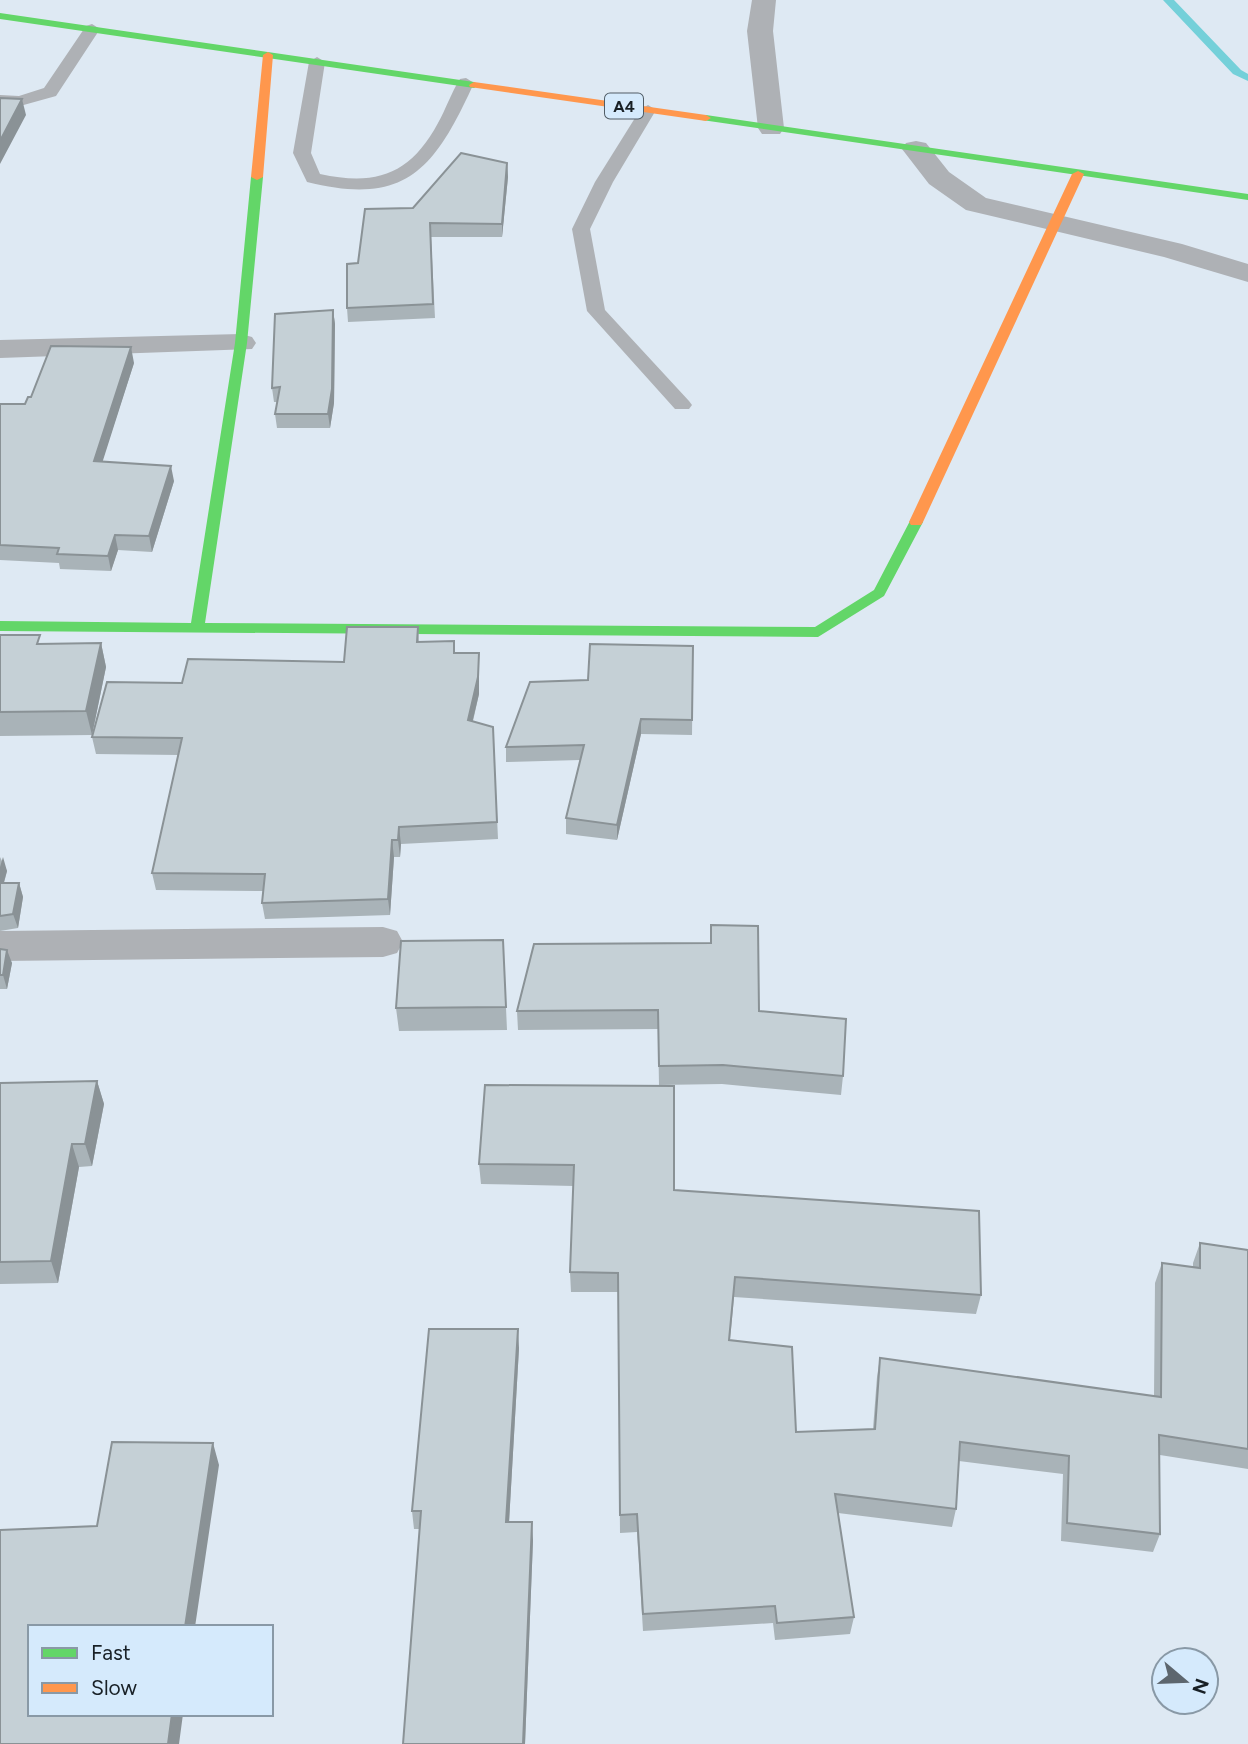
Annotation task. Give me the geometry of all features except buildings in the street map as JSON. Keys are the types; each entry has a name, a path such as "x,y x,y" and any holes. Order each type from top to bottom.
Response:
{"main road":[{"name":"A4","path":"0,16 1248,197"},
{"path":"197,627 241,343 268,55"},
{"path":"0,626 818,632 879,593 932,491 1078,174"}],"street":[{"path":"764,0 760,31 771,128"},
{"path":"916,149 939,178 976,204 1172,250 1248,273"},
{"path":"0,349 241,343"},
{"path":"0,946 383,942"}],"lane":[{"path":"0,100 20,101 50,92 92,29"},
{"path":"317,62 302,153 313,178 356,185 405,176 435,147 466,83"},
{"path":"648,110 604,182 581,229 596,311 682,405"}],"waterway":[{"path":"1168,0 1237,72 1248,78"}],"traffic: fast":[{"path":"0,16 474,85"},
{"path":"706,118 1248,197"},
{"path":"197,627 241,343 257,177"},
{"path":"0,626 818,632 879,593 916,522"}],"traffic: slow":[{"path":"257,177 268,55"},
{"path":"474,85 706,118"},
{"path":"916,522 1078,174"}]}
